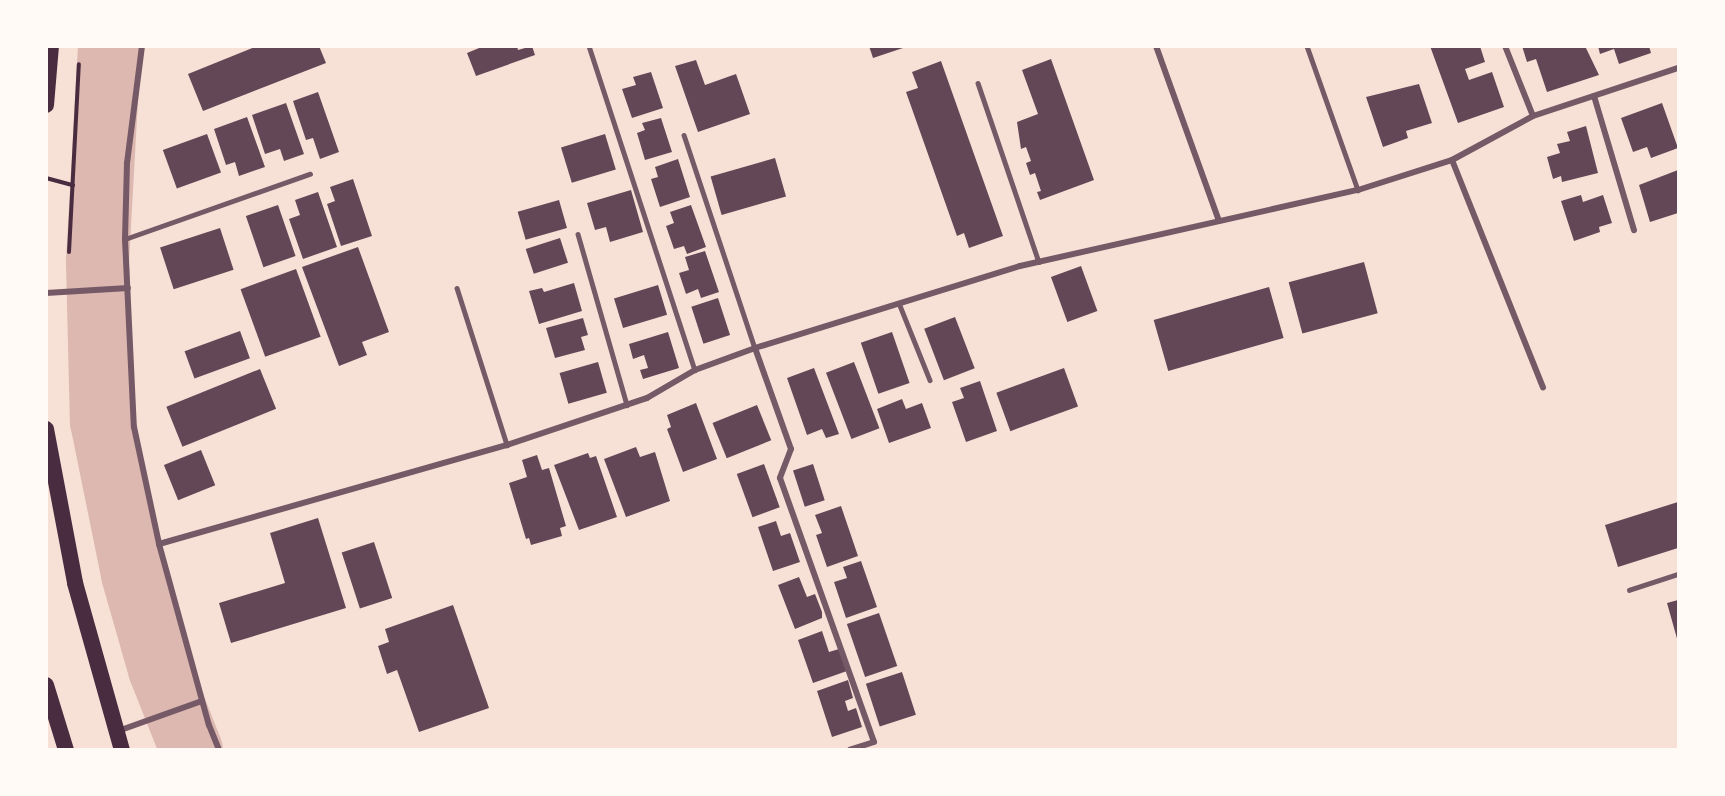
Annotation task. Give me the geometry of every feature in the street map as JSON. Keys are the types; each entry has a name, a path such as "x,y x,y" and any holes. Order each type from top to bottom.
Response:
{"highway":[{"path":"46,105 51,46"},
{"path":"46,429 75,583 123,750"},
{"path":"46,685 66,750"}],"street":[{"path":"142,46 127,162 125,239 134,427 159,544 201,701 219,750"},
{"path":"1156,46 1219,221"},
{"path":"1505,46 1533,117"},
{"path":"159,544 507,445 647,398 695,370 755,348 1039,261 1358,190 1452,160 1533,117 1678,68"},
{"path":"1594,96 1634,230"},
{"path":"1452,160 1543,388"},
{"path":"46,293 128,288"},
{"path":"755,348 791,449 780,478 874,742 850,750"},
{"path":"118,731 201,701"}],"lane":[{"path":"589,46 695,370"},
{"path":"1307,46 1358,190"},
{"path":"978,83 1039,261"},
{"path":"684,135 755,348"},
{"path":"125,239 310,174"},
{"path":"578,234 627,405"},
{"path":"457,288 507,445"},
{"path":"899,303 930,380"},
{"path":"1629,590 1678,574"}],"path":[{"path":"69,252 79,64"},
{"path":"46,178 73,185"}],"building":[{"path":"257,46 319,46 326,63 203,111 188,74"},
{"path":"484,46 517,46 518,50 532,46 535,55 476,76 467,53"},
{"path":"869,46 906,46 906,47 873,58"},
{"path":"1430,46 1480,46 1485,62 1465,69 1469,80 1492,72 1504,107 1458,123"},
{"path":"1522,46 1585,46 1599,75 1547,92 1536,59 1527,62"},
{"path":"1598,46 1649,46 1651,53 1619,64 1614,49 1600,54"},
{"path":"1051,59 1094,180 1040,200 1037,192 1041,191 1035,173 1030,175 1026,163 1031,161 1026,147 1021,149 1017,122 1038,114 1022,70"},
{"path":"696,60 705,85 736,74 750,114 698,132 675,66"},
{"path":"941,61 1003,236 969,248 964,233 957,236 906,92 918,88 912,72"},
{"path":"651,72 663,108 632,118 622,89 636,85 633,77"},
{"path":"1419,84 1432,123 1406,131 1408,138 1383,147 1366,97"},
{"path":"318,92 339,152 320,159 313,138 306,140 293,101"},
{"path":"286,103 304,154 284,161 280,149 265,154 252,115"},
{"path":"1662,103 1678,148 1651,158 1647,147 1633,152 1621,118"},
{"path":"247,117 265,167 239,176 235,162 226,165 214,129"},
{"path":"661,118 672,152 645,160 637,133 645,130 642,123"},
{"path":"1586,126 1598,173 1562,182 1561,176 1553,179 1547,157 1560,153 1557,144 1570,141 1567,132"},
{"path":"207,134 221,173 177,189 163,150"},
{"path":"605,134 616,169 572,183 561,147"},
{"path":"775,158 786,196 722,215 711,176"},
{"path":"678,159 690,197 660,207 651,179 658,177 655,167"},
{"path":"1678,170 1678,213 1650,222 1639,185"},
{"path":"353,179 372,236 341,246 327,204 335,201 330,187"},
{"path":"631,190 643,232 610,242 606,227 595,230 587,203"},
{"path":"318,192 337,247 303,259 289,219 300,215 295,200"},
{"path":"1581,195 1583,202 1603,195 1612,223 1599,227 1600,232 1574,241 1561,201"},
{"path":"559,200 567,228 526,240 518,212"},
{"path":"278,205 296,256 263,267 246,216"},
{"path":"691,205 706,247 687,254 684,246 674,249 666,226 674,223 670,212"},
{"path":"220,228 234,270 174,289 160,247"},
{"path":"560,238 568,263 534,274 526,249"},
{"path":"358,247 389,332 362,342 367,355 339,366 302,267"},
{"path":"705,251 719,292 701,298 698,289 686,294 679,273 689,270 685,257"},
{"path":"1364,262 1378,313 1302,333 1289,282"},
{"path":"1081,266 1097,311 1067,322 1051,277"},
{"path":"296,269 321,337 265,357 241,289"},
{"path":"574,283 582,311 539,324 529,291 542,288 544,292"},
{"path":"658,285 667,315 623,328 614,298"},
{"path":"1269,287 1284,338 1168,371 1154,320"},
{"path":"718,298 730,335 703,344 691,307"},
{"path":"955,317 975,368 944,380 924,329"},
{"path":"583,318 588,335 581,337 585,350 555,358 546,328"},
{"path":"240,331 250,358 194,378 185,351"},
{"path":"668,332 679,368 643,379 640,370 648,368 644,355 633,359 629,344"},
{"path":"892,332 910,383 878,394 861,343"},
{"path":"598,362 607,393 568,404 560,373"},
{"path":"854,362 879,428 851,439 826,373"},
{"path":"814,368 839,434 826,438 822,429 807,435 787,378"},
{"path":"1064,368 1078,407 1010,431 996,393"},
{"path":"260,369 276,409 182,447 166,407"},
{"path":"980,381 997,431 966,442 952,402 964,398 960,388"},
{"path":"902,399 906,409 922,403 931,428 889,443 877,409"},
{"path":"696,403 717,459 683,472 667,429 671,427 667,415"},
{"path":"757,405 771,440 727,458 712,423"},
{"path":"636,447 640,457 655,452 670,501 626,517 604,459"},
{"path":"201,450 215,485 178,500 164,465"},
{"path":"588,453 590,458 596,456 617,517 579,530 554,465"},
{"path":"537,455 542,470 549,468 566,526 560,528 562,536 531,545 529,538 526,539 509,483 527,477 522,460"},
{"path":"764,464 780,507 752,517 737,474"},
{"path":"813,464 825,500 805,507 793,470"},
{"path":"1678,502 1678,548 1618,567 1605,525"},
{"path":"841,506 858,556 827,567 816,535 822,533 815,515"},
{"path":"318,518 346,608 231,643 219,603 285,583 270,533"},
{"path":"776,521 781,536 790,533 800,562 773,571 758,527"},
{"path":"374,542 392,598 360,609 342,553"},
{"path":"861,561 877,607 846,618 834,582 847,578 843,567"},
{"path":"799,577 807,597 815,594 822,618 795,629 778,585"},
{"path":"1678,600 1678,642 1667,603"},
{"path":"453,605 489,708 419,732 397,670 387,674 378,646 389,642 385,629"},
{"path":"879,613 897,666 865,677 847,624"},
{"path":"822,631 829,652 839,649 847,671 813,683 798,640"},
{"path":"902,672 916,715 880,727 866,684"},
{"path":"848,680 853,698 845,701 848,711 856,708 862,727 832,737 817,691"}],"waterway":[{"path":"109,46 97,262 101,421 132,574 159,669 191,750"}]}
